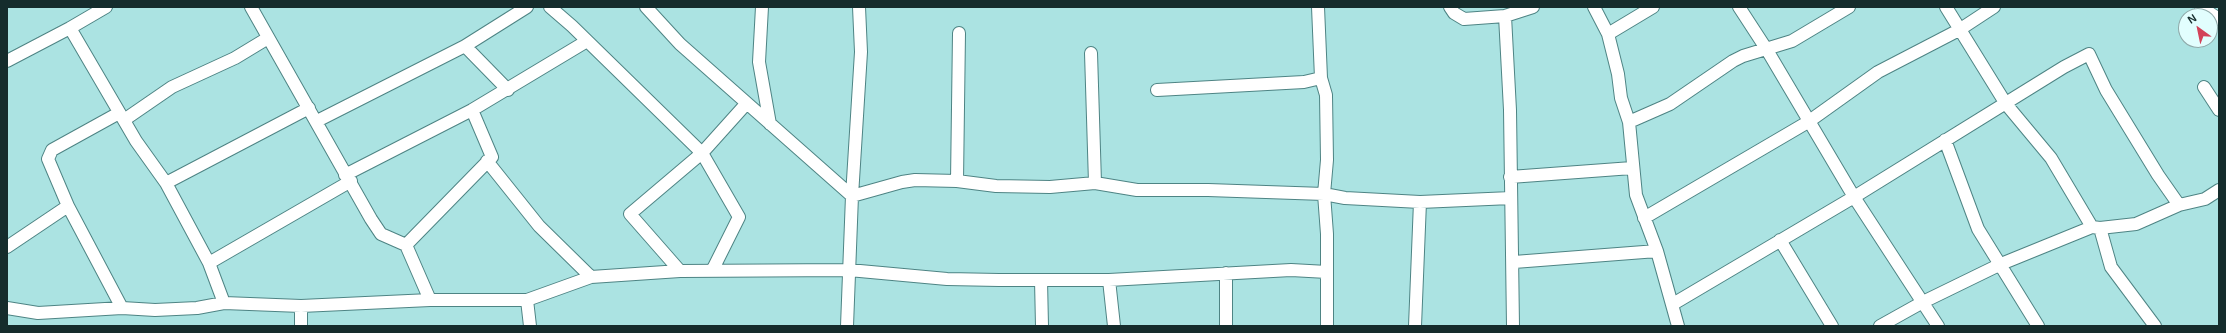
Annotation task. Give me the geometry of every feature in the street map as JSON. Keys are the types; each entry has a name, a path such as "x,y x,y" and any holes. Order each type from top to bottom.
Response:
{"street":[{"path":"7,61 106,7"},
{"path":"251,7 381,234 406,245 430,300"},
{"path":"317,121 465,46 528,7"},
{"path":"550,7 572,26 702,153 739,216 712,271"},
{"path":"646,7 680,44 746,104 852,196"},
{"path":"762,7 760,62 770,124"},
{"path":"847,326 852,196 861,52 860,7"},
{"path":"1318,7 1321,78 1326,95 1327,160 1324,194 1327,272 1327,326"},
{"path":"1450,7 1454,13 1464,19 1505,16 1533,7"},
{"path":"1594,7 1608,34 1618,74 1621,98 1628,122 1636,195 1657,251 1678,326"},
{"path":"1608,34 1653,7"},
{"path":"1739,7 1767,50 1808,122 1854,197 1938,326"},
{"path":"1628,122 1670,104 1733,61 1743,56 1767,50 1792,41 1849,7"},
{"path":"1946,7 2006,104 2032,136 2044,148 2096,228 2110,267 2155,326"},
{"path":"1644,218 1808,122 1843,95 1878,72 1959,30 1994,7"},
{"path":"2201,7 2219,19"},
{"path":"1505,16 1510,110 1510,177 1514,262 1513,326"},
{"path":"70,28 122,117 166,183 209,263 224,303"},
{"path":"957,181 959,33"},
{"path":"122,308 68,206 49,163 48,156 52,150 122,117 176,85 235,58 268,38"},
{"path":"209,263 348,178 508,90 587,41"},
{"path":"465,46 508,90"},
{"path":"1091,53 1095,183"},
{"path":"1673,304 1854,197 2064,67 2089,54 2106,90 2158,175 2180,205"},
{"path":"1157,90 1304,82 1321,78"},
{"path":"2204,87 2219,110"},
{"path":"680,271 630,214 702,153 746,104"},
{"path":"166,183 309,108"},
{"path":"406,245 492,157 472,110"},
{"path":"1945,140 1978,228 2038,326"},
{"path":"487,161 538,226 591,277"},
{"path":"1510,177 1632,168"},
{"path":"852,196 902,182 957,181 996,186 1050,187 1095,183 1137,190 1208,190 1324,194 1345,198 1420,202 1511,198"},
{"path":"1880,326 1923,302 2001,264 2096,228 2136,224 2180,205 2205,199 2219,190"},
{"path":"1415,326 1420,202"},
{"path":"7,247 68,206"},
{"path":"1780,240 1832,326"},
{"path":"1514,262 1657,251"},
{"path":"7,308 38,313 122,308 183,308 224,303 301,306 430,300 528,300 591,277 680,271 849,270 947,279 1042,280 1109,280 1291,270 1327,272"},
{"path":"1226,273 1226,326"},
{"path":"1042,280 1042,326"},
{"path":"1109,280 1114,326"},
{"path":"528,300 530,326"},
{"path":"301,306 301,326"}]}
